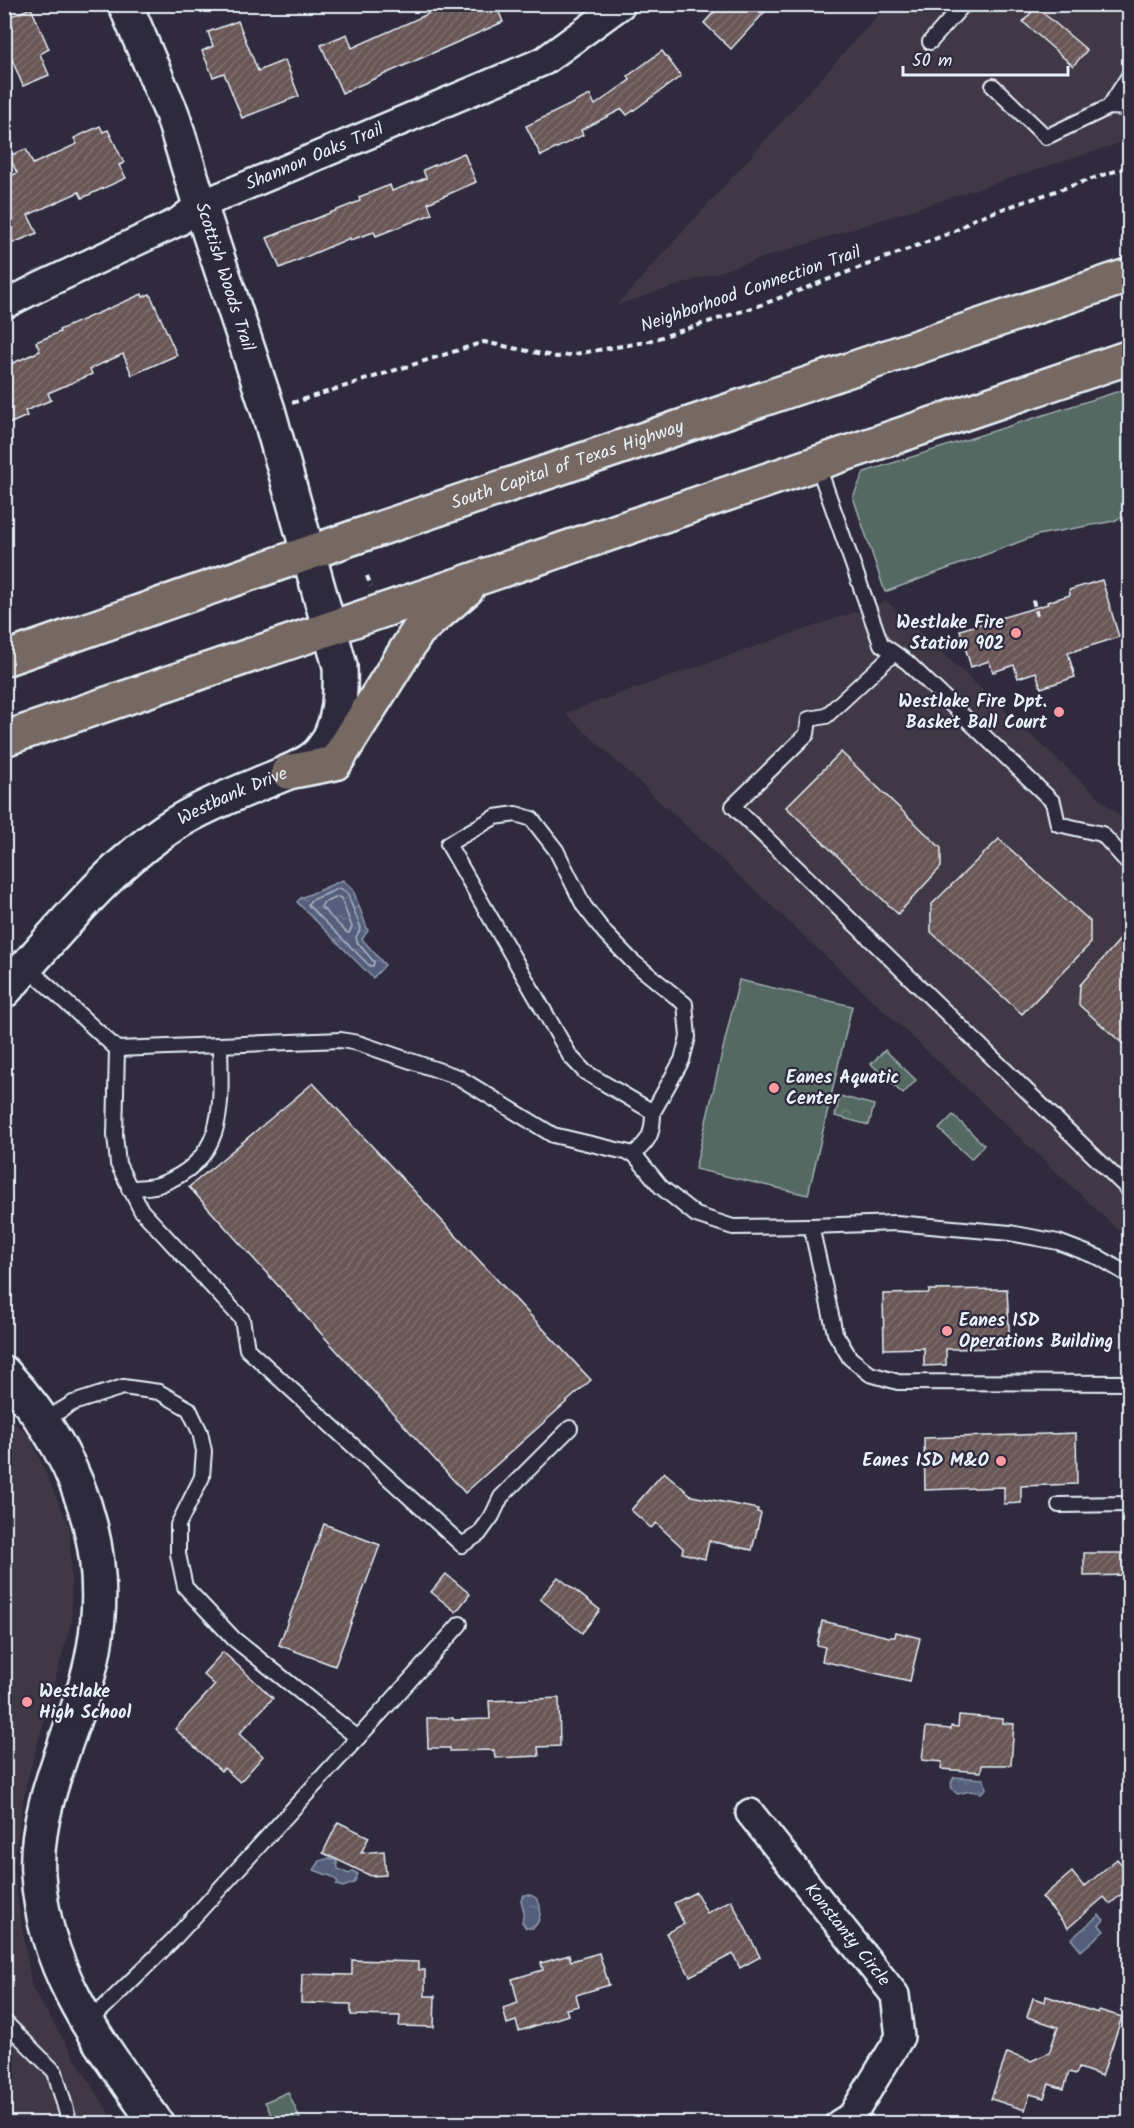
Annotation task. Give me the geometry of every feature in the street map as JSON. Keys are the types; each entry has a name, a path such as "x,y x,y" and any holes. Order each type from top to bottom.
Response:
{"highway":[{"name":"South Capital of Texas Highway","path":"4,659 309,555 355,537 1130,275"},
{"path":"4,739 1130,357"},
{"path":"288,772 335,763 418,631 483,577"}],"street":[{"name":"Scottish Woods Trail","path":"125,4 172,114 268,410 309,555"},
{"name":"Shannon Oaks Trail","path":"4,305 178,222 200,205 544,61 622,4"},
{"name":"Westbank Drive","path":"4,991 102,885 174,824 219,800 288,772 319,753 333,729 341,699 340,666 309,555"},
{"path":"4,1373 43,1421 76,1478 92,1526 99,1574 98,1613 93,1651 82,1695 55,1776 41,1828 38,1872 42,1913 49,1942 65,1981 88,2023 157,2124"},
{"name":"Konstanty Circle","path":"750,1813 895,1995 900,2037 852,2116 839,2124"}],"lane":[{"path":"930,42 964,4"},
{"path":"1108,107 1130,74"},
{"path":"993,86 1046,137 1108,107 1130,108"},
{"path":"817,463 880,644 907,662 1053,802 1058,824 1102,834 1130,865"},
{"path":"893,654 826,716 809,719 807,734 733,806 1130,1191"},
{"path":"634,1154 647,1143 653,1126 653,1112 682,1060 688,1037 685,1004 632,961 605,933 584,906 556,849 532,819 516,814 495,817 448,844 570,1056 585,1072 653,1112"},
{"path":"27,967 117,1049 341,1040 358,1042 458,1077 553,1136 634,1154 661,1188 696,1215 733,1227 896,1223 1010,1233 1058,1242 1100,1258 1130,1276"},
{"path":"129,1189 160,1185 190,1169 210,1144 220,1116 220,1045"},
{"path":"117,1049 114,1135 118,1164 141,1210 242,1319 247,1349 462,1545 479,1534 492,1516 501,1497 570,1428"},
{"path":"812,1226 835,1333 850,1358 870,1374 897,1382 1130,1383"},
{"path":"43,1421 73,1403 123,1387 159,1392 189,1409 200,1432 204,1451 202,1477 178,1525 178,1554 185,1587 234,1639 358,1738"},
{"path":"1059,1505 1130,1504"},
{"path":"88,2023 172,1941 460,1624"},
{"path":"4,2021 55,2072 70,2124"}],"path":[{"name":"Neighborhood Connection Trail","path":"268,410 484,342 557,357 646,342 760,305 953,232 976,218 1130,166"},
{"path":"1033,600 1037,616"}],"shaded area":[{"path":"887,5 1129,5 1129,140 617,305"},
{"path":"886,601 1129,825 1129,1240 565,713"},
{"name":"Westlake High School","path":"4,1414 30,1437 70,1528 72,1619 26,1785 13,1869 32,1988 115,2123 5,2123"}],"green space":[{"path":"1129,388 1129,513 1114,521 1038,535 885,592 853,497 864,472"},
{"name":"Eanes Aquatic Center","path":"739,980 852,1006 808,1195 695,1169"},
{"path":"885,1050 916,1080 903,1094 871,1064"},
{"path":"840,1096 874,1105 869,1125 835,1116"},
{"path":"953,1115 984,1145 971,1159 939,1129"},
{"path":"288,2092 301,2121 275,2123 265,2102"}],"water":[{"path":"343,880 353,890 368,931 362,939 385,965 373,978 297,902 301,898"},
{"path":"954,1777 984,1779 986,1789 981,1793 970,1791 958,1794 951,1787"},
{"path":"330,1858 337,1861 338,1869 349,1874 353,1871 358,1874 354,1883 343,1887 336,1885 338,1882 333,1877 314,1870 320,1861"},
{"path":"524,1895 535,1897 540,1907 537,1924 533,1928 526,1928 522,1922 524,1912 521,1900"},
{"path":"1099,1915 1104,1920 1099,1925 1104,1931 1081,1951 1071,1939"}],"building":[{"path":"423,4 496,4 503,22 342,93 321,45 347,34 352,48 428,14"},
{"path":"721,4 772,4 731,49 704,23"},
{"path":"1036,7 1087,50 1073,66 1023,22"},
{"path":"31,8 49,49 40,54 49,75 23,86 8,50 4,49 4,19"},
{"path":"238,21 258,71 285,60 299,96 242,118 224,73 213,77 202,51 213,46 208,32"},
{"path":"662,51 681,76 627,115 622,109 581,130 583,135 541,156 526,126 590,95 595,105 630,80 628,76"},
{"path":"100,126 103,132 108,130 124,163 119,165 126,178 82,198 79,192 28,215 37,233 13,243 4,224 4,179 17,173 9,156 26,149 33,164 77,144 74,138"},
{"path":"464,153 476,182 428,203 432,214 376,236 374,232 351,240 350,238 280,268 267,238 360,201 359,197 390,185 392,191 426,178 423,170"},
{"path":"142,294 143,297 150,294 177,355 132,375 123,354 90,369 92,374 48,393 51,400 25,411 27,416 4,426 4,367 40,351 36,342"},
{"name":"Westlake Fire Station 902","path":"1102,580 1119,637 1068,653 1075,677 1041,688 1036,672 1018,678 1014,665 993,672 989,661 971,667 960,630 1048,604 1047,602 1070,595 1069,590"},
{"path":"841,752 941,848 941,867 898,914 786,807"},
{"path":"999,839 1090,921 1090,944 1022,1014 931,932 931,905"},
{"path":"1130,928 1130,1050 1079,1005 1080,985"},
{"path":"313,1083 591,1380 465,1493 189,1187"},
{"name":"Eanes ISD Operations Building","path":"1007,1289 1010,1348 946,1349 946,1365 924,1366 924,1348 884,1349 883,1294 929,1293 929,1290"},
{"name":"Eanes ISD M&O","path":"1076,1433 1077,1484 1021,1486 1021,1503 1004,1504 1004,1487 925,1490 924,1438"},
{"path":"664,1472 692,1496 758,1509 757,1512 761,1513 752,1550 709,1541 705,1559 682,1553 683,1548 656,1523 651,1528 631,1510"},
{"path":"324,1524 380,1545 335,1666 279,1645"},
{"path":"1084,1553 1130,1553 1130,1575 1084,1576"},
{"path":"446,1574 470,1594 456,1612 431,1592"},
{"path":"558,1577 600,1610 582,1633 540,1599"},
{"path":"822,1621 889,1637 895,1637 896,1632 920,1638 910,1681 822,1661 825,1647 817,1645"},
{"path":"223,1652 273,1698 239,1734 263,1756 240,1782 224,1768 221,1771 175,1729 215,1685 203,1674"},
{"path":"559,1698 560,1746 538,1747 539,1756 495,1758 494,1750 450,1751 450,1748 428,1748 427,1718 490,1719 489,1701"},
{"path":"959,1715 1003,1719 1003,1723 1014,1724 1011,1765 982,1765 981,1772 941,1769 942,1762 922,1760 926,1727 951,1729 951,1726 958,1727"},
{"path":"338,1822 369,1837 361,1853 384,1851 386,1875 371,1876 323,1853"},
{"path":"1117,1859 1130,1874 1130,1887 1110,1904 1104,1897 1068,1928 1042,1897 1072,1872 1084,1887"},
{"path":"696,1892 707,1913 731,1900 760,1957 740,1968 733,1954 690,1976 666,1933 684,1924 674,1903"},
{"path":"599,1953 609,1985 576,1995 579,2006 566,2009 568,2015 519,2031 516,2021 507,2024 503,2008 518,2003 512,1979 543,1970 541,1963 569,1955 571,1961"},
{"path":"352,1960 418,1962 418,1970 425,1970 425,1996 435,1996 434,2027 399,2026 400,2016 351,2015 351,2004 301,2003 302,1974 352,1975"},
{"path":"1046,1996 1098,2013 1099,2010 1122,2017 1102,2076 1079,2068 1076,2074 1069,2072 1064,2089 1049,2084 1044,2098 1030,2094 1025,2110 991,2099 1007,2053 1031,2061 1049,2053 1058,2027 1027,2017 1033,1998 1045,2002"}],"place":[{"name":"Westlake Fire Station 902","path":"1016,633"},
{"name":"Westlake Fire Dpt. Basket Ball Court","path":"1059,712"},
{"name":"Eanes Aquatic Center","path":"774,1088"},
{"name":"Eanes ISD Operations Building","path":"947,1331"},
{"name":"Eanes ISD M&O","path":"1001,1461"},
{"name":"Westlake High School","path":"27,1702"}]}
